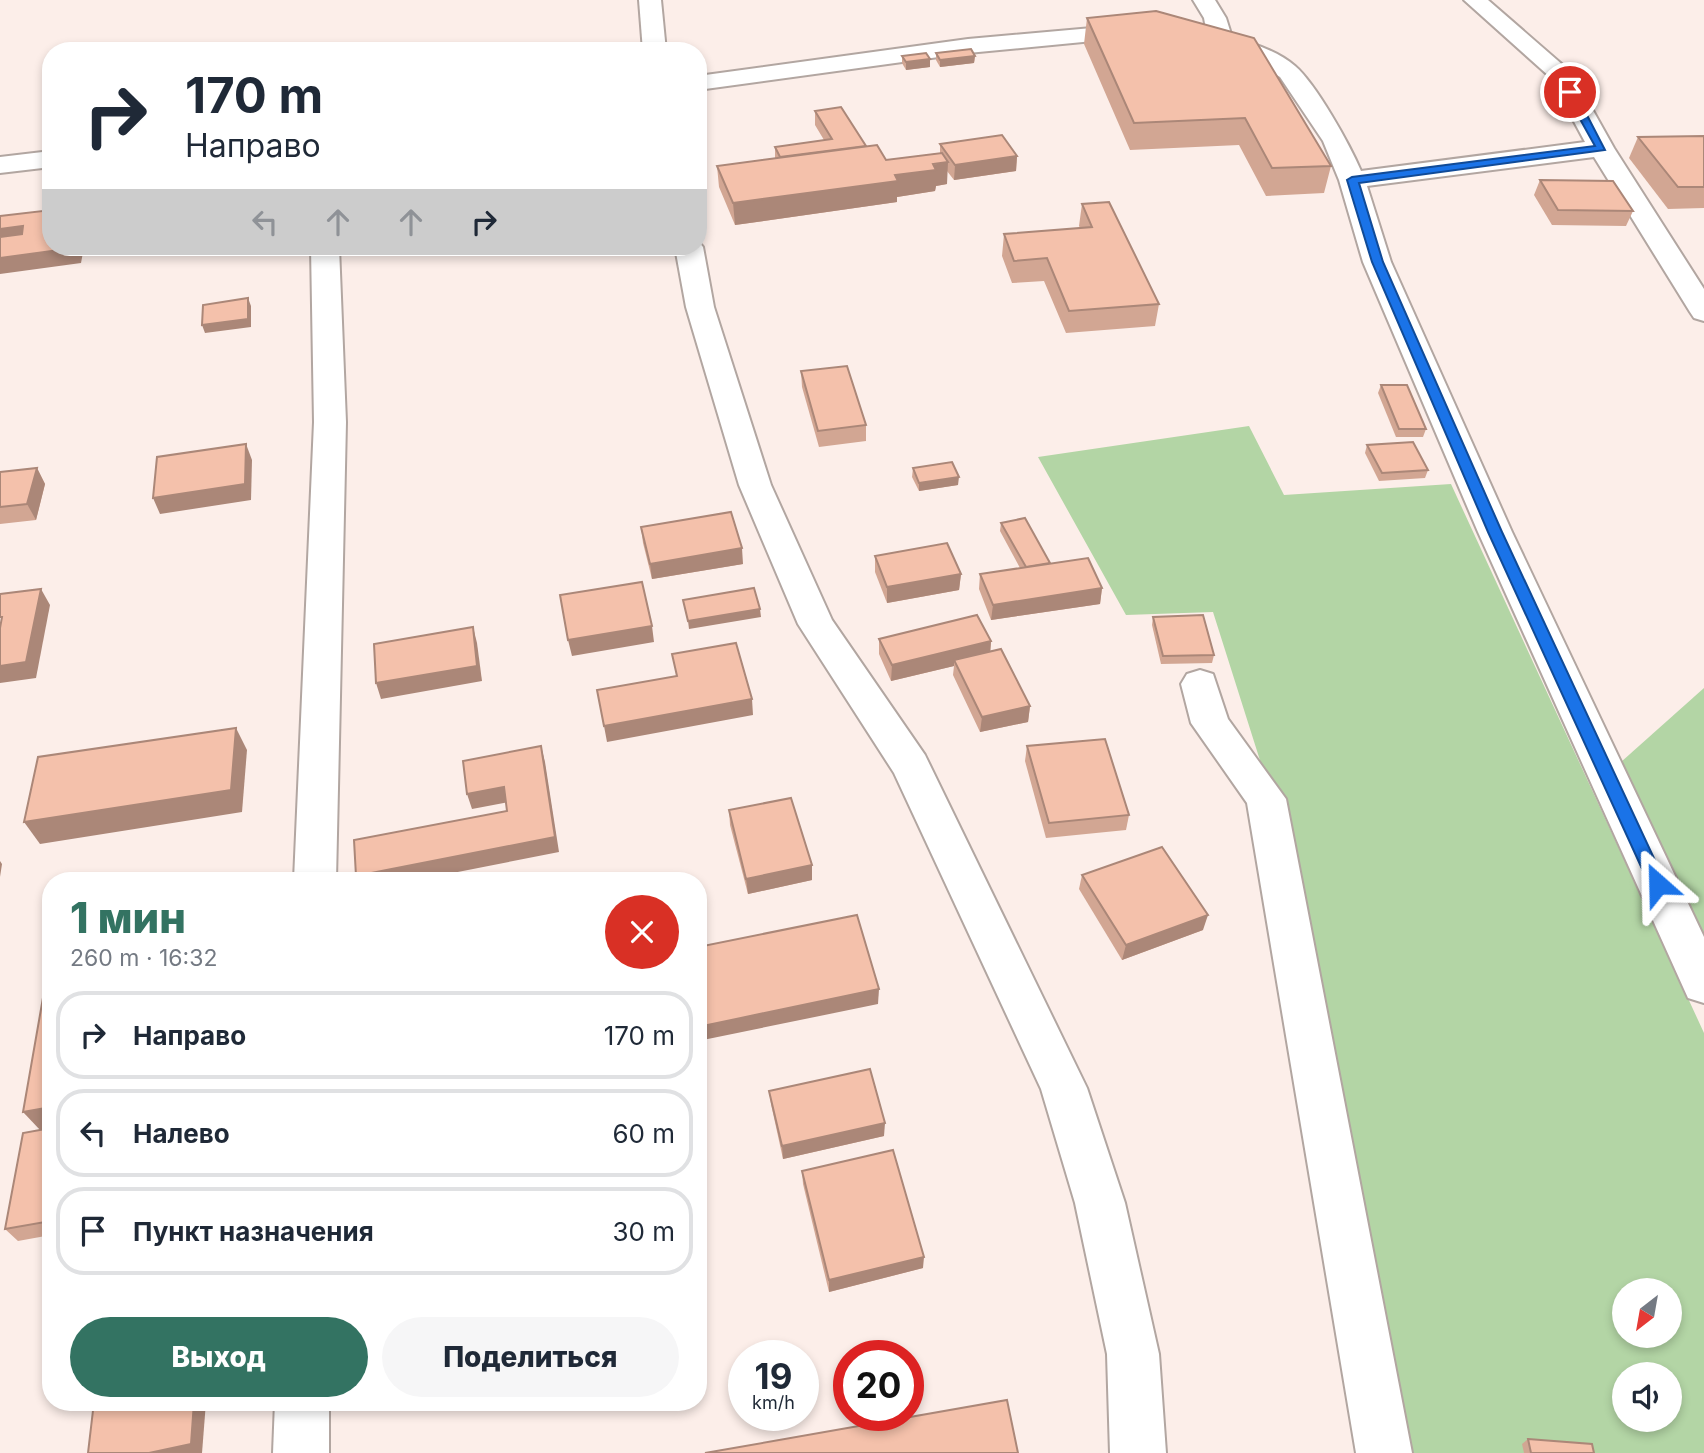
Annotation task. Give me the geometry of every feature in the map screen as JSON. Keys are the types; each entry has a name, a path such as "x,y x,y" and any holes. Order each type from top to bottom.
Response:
{"street":[{"path":"650,0 654,42"},
{"path":"1204,0 1215,18 1222,41"},
{"path":"1475,0 1560,74 1601,148 1704,312"},
{"path":"707,82 968,46 1174,32 1222,41 1255,52 1288,72 1336,141 1352,180 1377,262 1468,471 1704,984"},
{"path":"1352,180 1601,148"},
{"path":"0,165 42,160"},
{"path":"315,872 330,422 325,256"},
{"path":"691,256 700,307 755,485 816,624 911,766 1064,1088 1100,1203 1133,1354 1138,1453"},
{"path":"1199,684 1210,723 1266,799 1384,1453"},
{"path":"301,1453 302,1411"}],"green space":[{"path":"1249,426 1284,495 1451,484 1704,1033 1704,1453 1404,1453 1264,773 1213,612 1126,615 1038,457"},
{"path":"1704,688 1704,955 1621,762"}],"building":[{"path":"1156,11 1254,38 1331,166 1272,168 1245,118 1134,123 1087,18"},
{"path":"971,49 975,56 940,60 936,53"},
{"path":"926,53 930,59 906,62 902,56"},
{"path":"841,107 866,146 780,157 775,147 832,139 815,111"},
{"path":"1002,135 1017,156 955,165 940,144"},
{"path":"1704,136 1704,187 1678,187 1638,137"},
{"path":"877,145 886,160 942,153 948,162 933,164 936,170 895,175 898,181 733,203 717,166"},
{"path":"1540,180 1613,181 1633,211 1558,210"},
{"path":"1109,202 1159,304 1069,311 1047,258 1014,261 1004,234 1092,227 1082,204"},
{"path":"42,211 42,252 0,258 0,237 22,234 23,226 0,229 0,216"},
{"path":"248,298 248,319 202,325 203,305"},
{"path":"847,366 866,425 818,431 801,371"},
{"path":"1381,385 1407,385 1426,429 1399,429"},
{"path":"1413,442 1428,470 1382,473 1367,445"},
{"path":"246,444 245,484 153,498 157,457"},
{"path":"952,462 959,477 919,483 913,468"},
{"path":"37,468 27,504 0,507 0,472"},
{"path":"731,512 742,548 650,564 641,527"},
{"path":"1025,518 1050,563 1026,567 1001,523"},
{"path":"947,543 961,574 887,587 875,556"},
{"path":"1088,558 1102,588 993,605 980,574"},
{"path":"642,582 652,626 568,640 560,595"},
{"path":"754,588 760,609 688,621 683,600"},
{"path":"41,589 26,662 0,666 0,594"},
{"path":"977,615 991,641 892,665 879,639"},
{"path":"1203,615 1214,655 1163,656 1153,617"},
{"path":"473,627 477,666 376,683 374,644"},
{"path":"736,643 752,699 604,726 597,690 677,676 672,654"},
{"path":"1001,649 1030,706 982,717 954,660"},
{"path":"236,728 231,790 24,822 38,757"},
{"path":"1105,739 1129,815 1049,823 1027,746"},
{"path":"541,746 555,837 376,872 356,872 354,840 507,811 504,787 467,794 463,761"},
{"path":"791,798 812,865 746,879 729,810"},
{"path":"1162,847 1208,915 1126,945 1082,875"},
{"path":"857,915 879,989 707,1025 707,945"},
{"path":"42,1003 42,1109 23,1112"},
{"path":"870,1069 885,1123 782,1146 769,1091"},
{"path":"42,1130 42,1223 5,1229 23,1133"},
{"path":"893,1150 924,1257 829,1280 802,1171"},
{"path":"1007,1400 1018,1453 705,1453 833,1431 924,1431 924,1415"},
{"path":"93,1411 193,1411 191,1444 149,1453 88,1453"},
{"path":"1528,1439 1592,1444 1594,1453 1531,1453"}],"route":[{"path":"1570,92 1601,148 1352,180 1377,262 1495,532 1658,884"}]}
